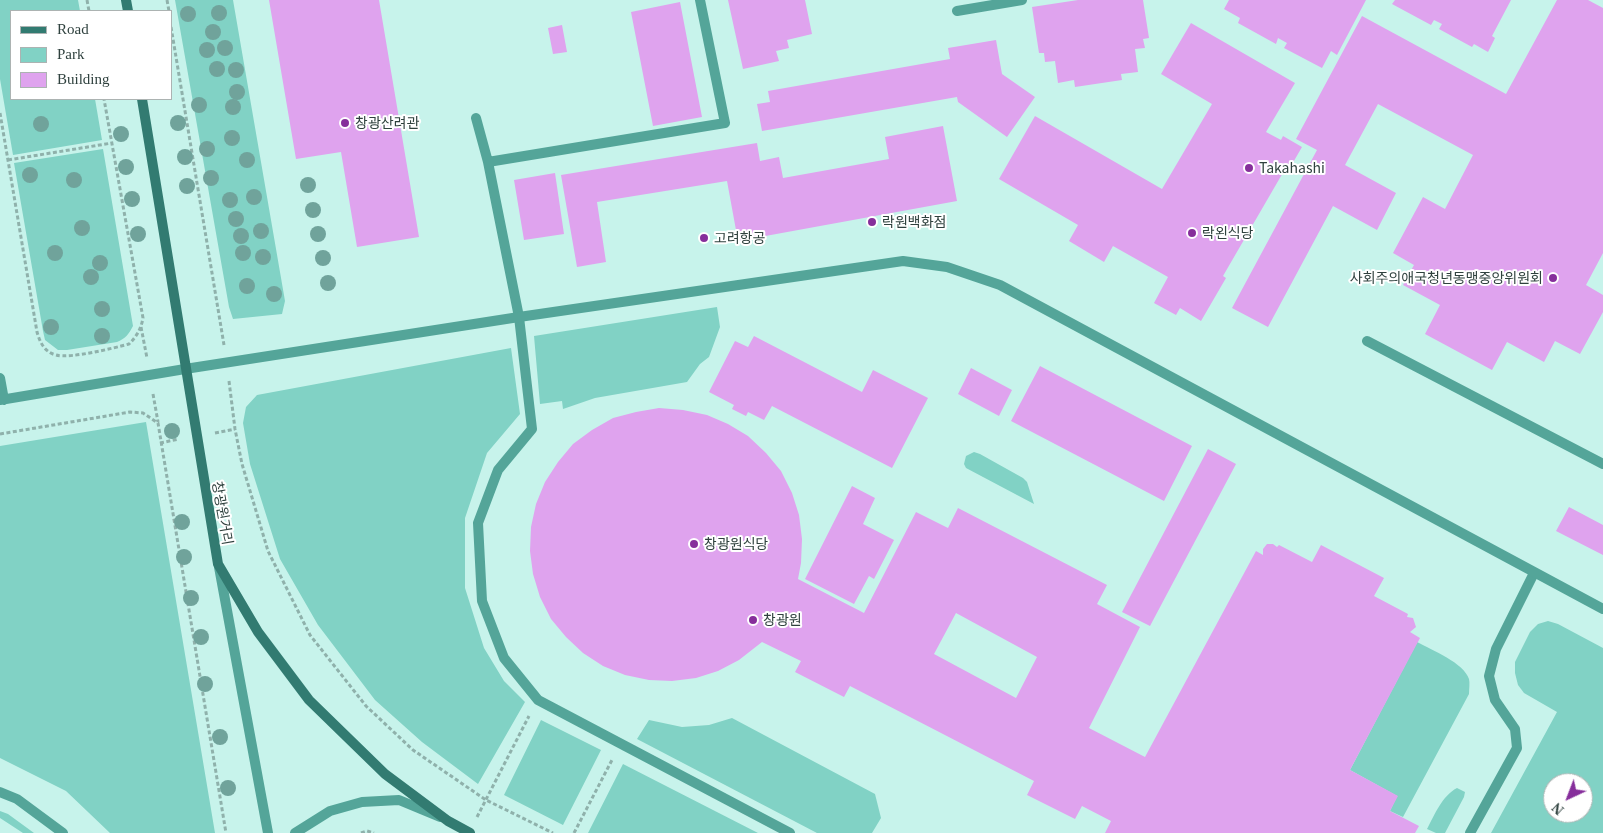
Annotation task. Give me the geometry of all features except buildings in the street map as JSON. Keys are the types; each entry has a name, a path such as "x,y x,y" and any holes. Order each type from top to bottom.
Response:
{"main road":[{"name":"창광원거리","path":"142,100 218,564 258,632 309,700 385,774 448,821 470,833"}],"street":[{"path":"488,162 725,124 700,0"},
{"path":"957,11 1022,0"},
{"path":"476,118 488,162 519,316 532,429 498,470 478,523 482,601 504,658 538,700 790,833"},
{"path":"0,378 2,400 519,316 903,261 946,267 1000,285 1603,609"},
{"path":"1367,341 1603,464"},
{"path":"218,564 268,833"},
{"path":"1470,833 1517,748 1515,729 1495,700 1489,676 1496,648 1534,573"},
{"path":"0,792 17,799 63,833"},
{"path":"295,833 330,811 362,802 399,800 448,821"}],"path":[{"path":"172,32 227,362 235,429 242,464 268,550 310,635 366,706 413,750 486,800 553,833"},
{"path":"0,113 36,332 40,344 46,349 55,355 66,356 129,344 136,338 143,318 104,100"},
{"path":"8,160 112,143"},
{"path":"0,434 130,412 143,413 158,423 226,833"},
{"path":"486,800 538,700"},
{"path":"574,833 621,744"},
{"path":"361,833 367,831 374,833"}],"green space":[{"path":"0,0 78,0 80,10 10,10 10,100 95,100 102,140 13,155 0,79"},
{"path":"175,0 233,0 285,301 282,314 233,319 229,307"},
{"path":"103,149 133,326 126,336 117,342 58,350 45,340 14,163"},
{"path":"717,307 720,327 709,357 700,364 687,382 595,398 563,409 562,401 540,404 534,336"},
{"path":"511,348 520,414 487,453 465,518 465,588 484,648 504,681 525,702 478,784 422,742 375,700 318,625 280,559 250,464 243,423 246,407 257,395"},
{"path":"146,422 215,833 110,833 66,791 0,758 0,446"},
{"path":"974,452 1023,478 1027,482 1034,504 966,468 964,464 966,456"},
{"path":"1548,621 1558,624 1603,648 1603,833 1491,833 1557,712 1524,693 1518,685 1515,662 1530,632 1538,624"},
{"path":"1417,642 1454,662 1466,673 1469,679 1469,694 1403,817 1390,811 1397,796 1350,770"},
{"path":"732,718 875,794 881,818 872,833 817,833 637,739 649,720 682,727 709,725"},
{"path":"541,720 601,750 563,825 504,795"},
{"path":"623,764 758,833 588,833"},
{"path":"1457,788 1465,792 1464,797 1445,833 1436,833 1427,829 1443,801"},
{"path":"0,811 8,814 34,833 23,833 0,818"}],"place":[{"name":"창광산려관","path":"345,123"},
{"name":"Takahashi","path":"1249,168"},
{"name":"락원백화점","path":"872,222"},
{"name":"락왼식당","path":"1192,233"},
{"name":"고려항공","path":"704,238"},
{"name":"사회주의애국청년동맹중앙위원회","path":"1553,278"},
{"name":"창광원식당","path":"694,544"},
{"name":"창광원","path":"753,620"}]}
